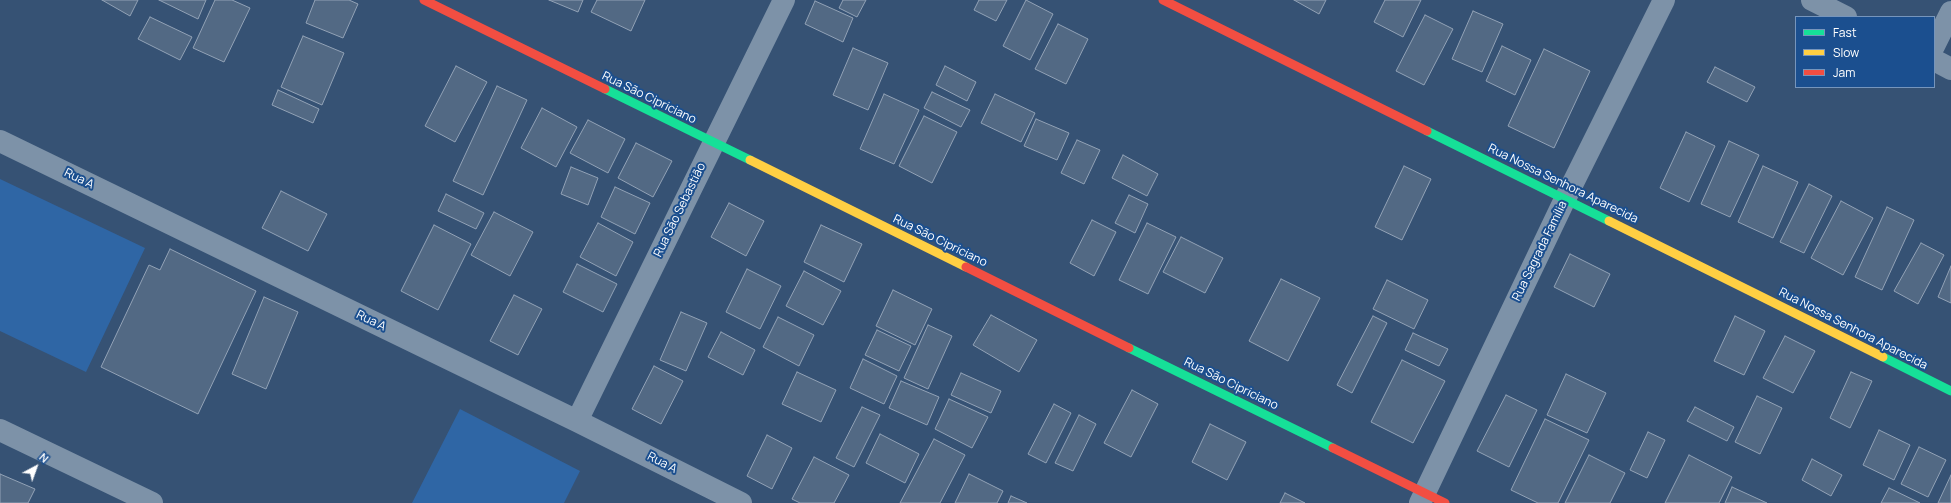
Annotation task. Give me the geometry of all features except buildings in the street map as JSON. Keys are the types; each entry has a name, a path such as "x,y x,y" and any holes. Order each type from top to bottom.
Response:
{"street":[{"name":"Rua São Cipriciano","path":"424,0 714,143 1422,498 1445,503"},
{"name":"Rua São Sebastião","path":"577,421 784,0"},
{"name":"Rua Nossa Senhora Aparecida","path":"1163,0 1951,392"},
{"name":"Rua Sagrada Família","path":"1422,498 1565,199 1664,0"},
{"path":"1812,0 1844,16"},
{"path":"1935,44 1951,12"},
{"path":"1935,61 1951,69"},
{"name":"Rua A","path":"0,141 577,421 741,503"},
{"path":"0,430 152,503"}],"shaded area":[{"path":"0,179 145,248 86,372 0,331"},
{"path":"460,409 580,471 564,503 412,503"}],"traffic: fast":[{"path":"605,89 750,160"},
{"path":"1427,131 1609,221"},
{"path":"1129,348 1333,448"},
{"path":"1883,357 1951,391"}],"traffic: slow":[{"path":"750,160 966,267"},
{"path":"1609,221 1883,357"}],"traffic: jam":[{"path":"424,0 605,89"},
{"path":"1163,0 1427,131"},
{"path":"966,267 1129,348"},
{"path":"1333,448 1445,503"}]}
